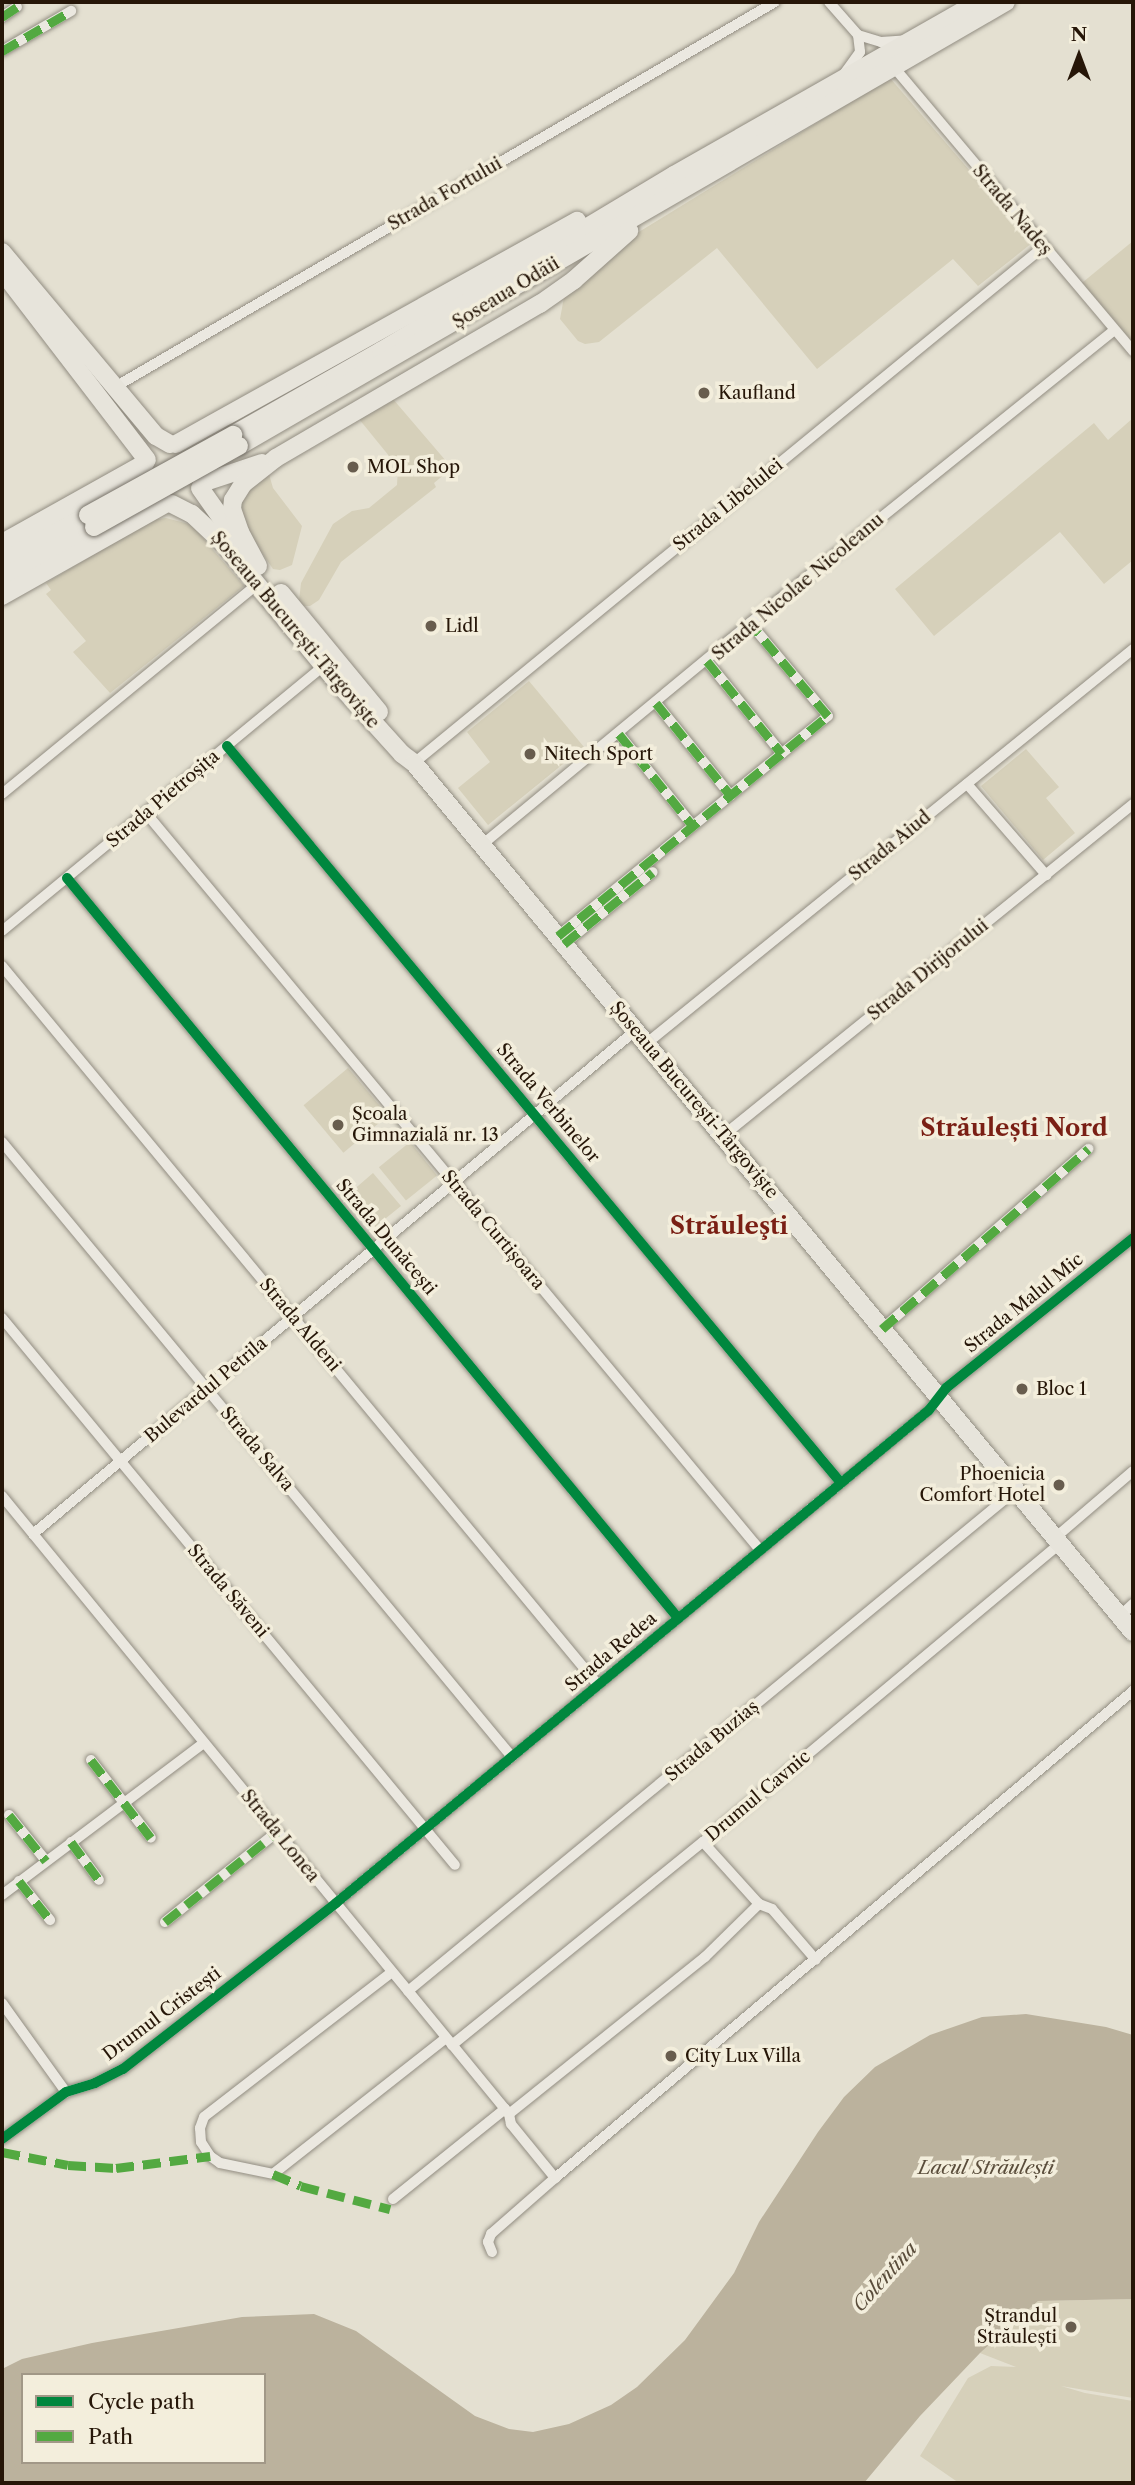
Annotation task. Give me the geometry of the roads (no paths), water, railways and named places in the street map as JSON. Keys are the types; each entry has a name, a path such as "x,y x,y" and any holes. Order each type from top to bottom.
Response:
{"main road":[{"name":"Șoseaua Odăii","path":"2,578 91,521 236,441 678,182 831,86 979,2"},
{"name":"Șoseaua Odăii","path":"678,182 1006,2"},
{"path":"2,543 117,480 146,461 154,451 173,444 241,408 518,252 678,182"},
{"path":"258,575 236,523 233,500 243,484 276,458 540,304 678,182"},
{"path":"2,252 115,396 146,461 147,488 169,503"},
{"path":"2,271 115,396 156,436 196,454 203,467 201,485"},
{"path":"115,396 168,432 192,428 241,408"},
{"path":"115,396 130,449 130,459 117,480"},
{"path":"2,596 169,503 188,500 201,485 276,458"},
{"name":"Șoseaua București-Târgoviște","path":"201,485 258,575 324,666 402,754 414,763 1058,1540 1127,1610 1133,1632"},
{"name":"Șoseaua București-Târgoviște","path":"169,503 192,514 258,575 397,733 409,749 414,763"},
{"name":"Șoseaua Odăii","path":"2,562 91,521"}],"street":[{"name":"Strada Fortului","path":"115,396 775,2"},
{"path":"829,2 858,35 881,42 913,39"},
{"path":"2,17 17,7"},
{"path":"2,51 71,11"},
{"path":"831,86 852,65 860,51 858,35"},
{"name":"Strada Nadeș","path":"893,66 1133,351"},
{"name":"Strada Libelulei","path":"414,763 1043,247"},
{"name":"Strada Nicolae Nicoleanu","path":"482,845 750,623 1114,330"},
{"path":"2,794 258,575"},
{"path":"561,940 693,826 828,716 750,623"},
{"name":"Strada Aiud","path":"642,1037 967,784 1133,649"},
{"path":"707,661 782,754"},
{"name":"Strada Pietroșița","path":"2,932 324,666"},
{"path":"656,703 731,796"},
{"path":"619,734 693,826"},
{"name":"Strada Verbinelor","path":"228,746 841,1483"},
{"path":"967,784 1046,875"},
{"name":"Strada Dirijorului","path":"724,1135 1133,804"},
{"name":"Strada Curtișoara","path":"146,813 760,1550"},
{"path":"561,940 653,872"},
{"name":"Strada Dunăcești","path":"67,878 678,1619"},
{"name":"Strada Aldeni","path":"2,966 598,1685"},
{"name":"Bulevardul Petrila","path":"33,1534 535,1115 642,1037"},
{"name":"Strada Salva","path":"2,1142 512,1757"},
{"path":"882,1329 1088,1149"},
{"name":"Strada Malul Mic","path":"940,1398 946,1388 1133,1238"},
{"name":"Strada Săveni","path":"2,1318 455,1865"},
{"name":"Strada Redea","path":"336,1903 940,1398"},
{"name":"Drumul Cavnic","path":"392,1972 204,2117 200,2128 201,2142 210,2156 220,2163 273,2174 449,2041 703,1842 1058,1540 1133,1471"},
{"name":"Strada Buziaș","path":"408,1991 1016,1490"},
{"name":"Strada Lonea","path":"2,1496 507,2112 511,2124 555,2178"},
{"path":"492,2252 488,2242 492,2234 555,2178 1133,1691"},
{"path":"2,1895 204,1743"},
{"path":"91,1760 151,1839"},
{"path":"9,1815 46,1861"},
{"path":"165,1922 277,1832"},
{"path":"71,1842 99,1880"},
{"path":"703,1842 760,1904 772,1909 816,1960"},
{"path":"19,1881 50,1920"},
{"name":"Drumul Cristești","path":"2,2139 66,2092 95,2083 124,2068 336,1903"},
{"path":"393,2199 705,1957 760,1904"},
{"path":"2,2003 66,2092"}],"water":[{"name":"Lacul Străulești","path":"1026,2014 1106,2027 1133,2035 1133,2299 1038,2301 980,2353 920,2416 864,2483 2,2483 2,2369 22,2359 92,2343 242,2317 314,2314 356,2331 475,2416 509,2429 533,2432 569,2424 611,2405 637,2387 685,2340 734,2273 759,2222 844,2097 875,2067 930,2035 982,2017"}],"place":[{"name":"Kaufland","path":"704,393"},
{"name":"MOL Shop","path":"353,467"},
{"name":"Lidl","path":"431,626"},
{"name":"Nitech Sport","path":"530,754"},
{"name":"Școala Gimnazială nr. 13","path":"338,1125"},
{"name":"Bloc 1","path":"1022,1389"},
{"name":"Phoenicia Comfort Hotel","path":"1059,1485"},
{"name":"City Lux Villa","path":"671,2056"},
{"name":"Ștrandul Străulești","path":"1071,2327"}],"district":[{"name":"Străulești Nord","path":"1014,1128"},
{"name":"Străuleşti","path":"729,1226"}],"water label":[{"name":"Colentina","path":"885,2277"}]}
